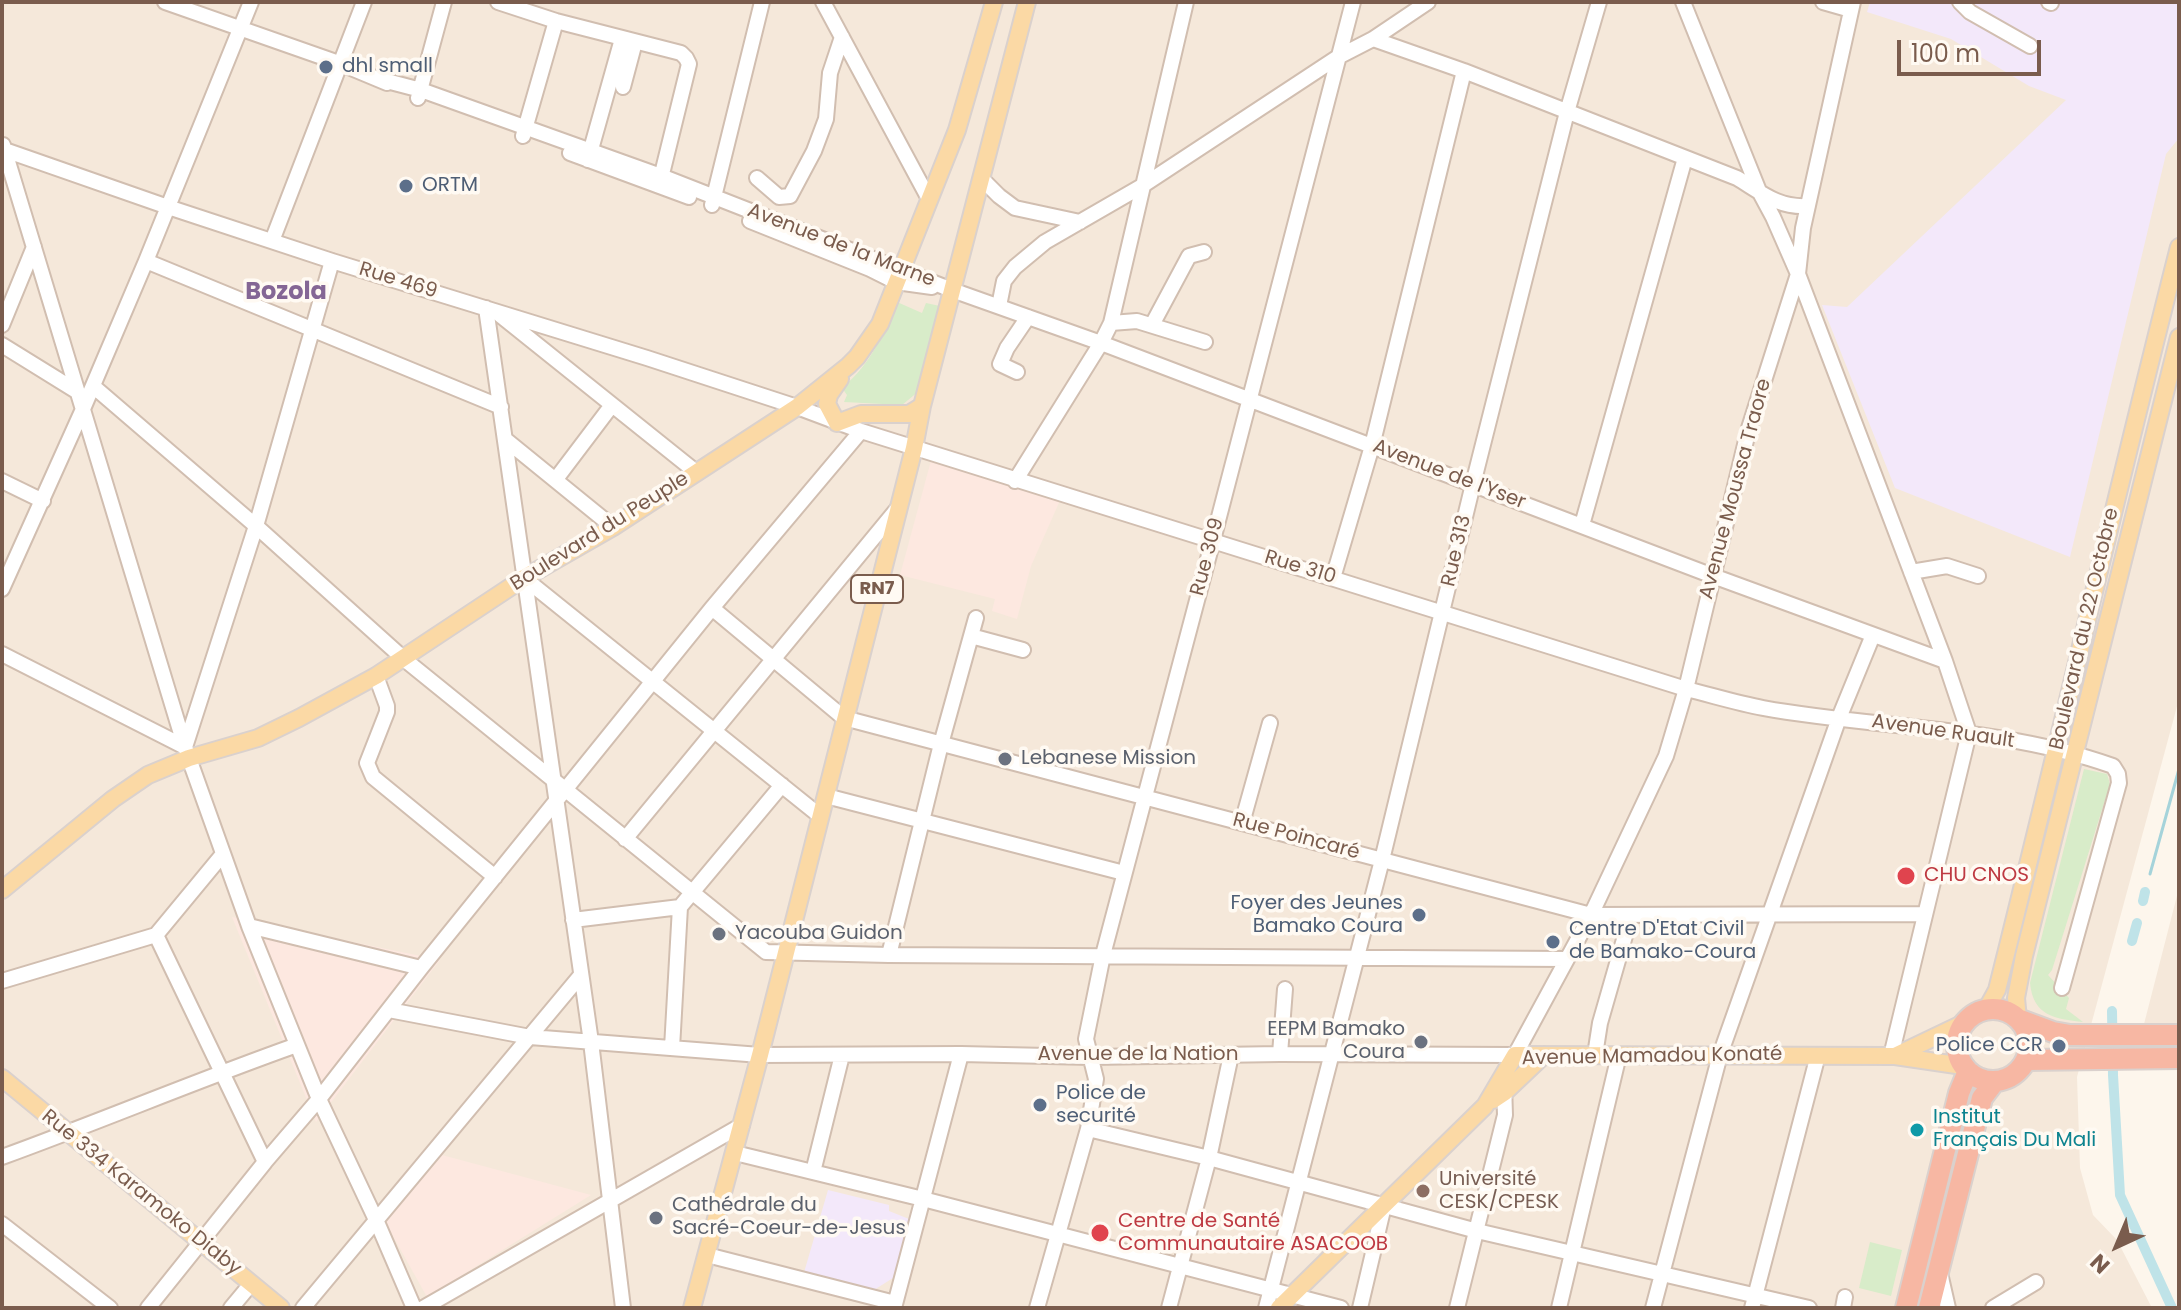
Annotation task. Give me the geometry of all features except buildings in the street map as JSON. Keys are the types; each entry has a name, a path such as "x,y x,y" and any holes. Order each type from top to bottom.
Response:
{"highway":[{"path":"2018,1019 2029,1038 2029,1050 2026,1060 2014,1075 1995,1081 1985,1080 1965,1068 1957,1054 1957,1041 1964,1023 1986,1010 2003,1010 2053,1032 2088,1036 2179,1035"},
{"path":"2026,1060 2179,1058"},
{"path":"1906,1308 1965,1068"},
{"path":"1929,1308 1982,1098 1995,1081"}],"main road":[{"path":"922,406 909,414 861,414 837,423 827,404 829,395 848,366 880,324 957,130 994,2"},
{"name":"RN7","path":"692,1308 735,1153 914,448 922,406 1027,2"},
{"name":"Boulevard du 22 Octobre","path":"1986,1010 1997,990 2179,247"},
{"name":"Boulevard du 22 Octobre","path":"2018,1019 2016,998 2024,956 2179,337"},
{"name":"Boulevard du Peuple","path":"2,890 113,799 148,775 187,753 258,738 376,676 524,578 613,527 797,407 848,366"},
{"name":"Avenue Mamadou Konaté","path":"1893,1056 1964,1023"},
{"name":"Avenue Mamadou Konaté","path":"1504,1084 1515,1055 1893,1056 1965,1068"},
{"path":"1279,1308 1504,1084 1544,1055"},
{"name":"Rue 334 Karamoko Diaby","path":"2,1078 281,1308"}],"street":[{"name":"Avenue de la Marne","path":"165,2 183,5 660,181 899,276 952,290"},
{"path":"2,589 93,386 251,2"},
{"path":"272,241 364,2"},
{"path":"419,94 444,2"},
{"path":"498,2 556,21 681,53 686,58 689,64 660,181"},
{"path":"713,201 762,2"},
{"path":"823,2 929,199"},
{"path":"1015,481 1111,323 1186,2"},
{"name":"Rue 309","path":"1037,1308 1088,1129 1096,1079 1086,1039 1103,955 1353,2"},
{"path":"999,306 1004,281 1015,267 1045,242 1142,186 1338,57 1373,39 1428,2"},
{"name":"Rue 313","path":"1266,1308 1382,860 1567,112 1599,2"},
{"path":"1683,2 1759,191 1798,274 1945,661 1969,733 1893,1056"},
{"path":"1823,2 1852,6"},
{"path":"1960,2 1970,12 2030,46"},
{"name":"Avenue Moussa Traore","path":"1515,1055 1591,915 1666,756 1686,689 1749,428 1798,274 1803,228 1852,6"},
{"path":"524,132 556,21"},
{"path":"757,178 779,197 790,196 814,151 826,119 830,73 842,37"},
{"path":"1373,39 1464,71 1737,178 1777,203 1791,207 1808,206"},
{"path":"623,87 628,41"},
{"path":"590,155 628,41"},
{"path":"1333,578 1372,446 1464,71"},
{"path":"3,147 196,780 249,926 319,1099 414,1308"},
{"name":"Rue 469","path":"3,147 168,207 797,407 861,431"},
{"path":"1582,525 1685,158"},
{"path":"981,178 1015,208 1080,222"},
{"path":"1773,217 1796,228 1803,228"},
{"path":"2,325 34,247"},
{"path":"1152,325 1189,256 1204,252"},
{"path":"146,261 501,407"},
{"path":"187,753 332,261"},
{"name":"Avenue de l'Yser","path":"952,290 1101,343 1945,661"},
{"path":"490,309 696,472"},
{"path":"490,309 524,578 558,790 623,1308"},
{"path":"1017,372 1000,364 1028,317"},
{"path":"1111,323 1137,321 1205,342"},
{"path":"2,345 78,392"},
{"path":"93,386 558,790 625,839 761,950 785,954 1567,959"},
{"path":"556,479 612,405"},
{"path":"148,1308 495,877 558,790 861,431"},
{"name":"Rue 310","path":"861,431 1686,689"},
{"path":"506,440 613,527"},
{"path":"2,481 43,501"},
{"path":"625,839 898,508"},
{"path":"1911,572 1947,566 1978,576"},
{"path":"524,578 820,816"},
{"name":"Rue Poincaré","path":"712,608 844,718 1591,915 1925,914"},
{"path":"889,955 921,821 976,618"},
{"path":"1653,1308 1720,1055 1839,718 1873,635"},
{"path":"971,636 1023,650"},
{"path":"2,654 187,753"},
{"path":"376,676 387,712 367,763 373,777 495,877"},
{"name":"Avenue Ruault","path":"1686,689 1763,708 1969,733 2075,752 2113,766 2119,783 2062,988"},
{"path":"1242,823 1270,723"},
{"path":"672,1048 680,907 782,785"},
{"path":"826,796 1124,873"},
{"path":"2,981 156,935 223,854"},
{"path":"573,920 680,907"},
{"path":"1595,1055 1600,1023 1631,915"},
{"path":"249,926 421,968"},
{"path":"156,935 265,1162"},
{"path":"303,1308 581,975"},
{"path":"1280,1054 1285,989"},
{"name":"Avenue de la Nation","path":"389,1010 530,1037 760,1055 1515,1055"},
{"path":"2,1157 297,1045"},
{"path":"707,1255 895,1306 961,1054"},
{"path":"813,1172 842,1055"},
{"path":"1169,1308 1209,1158 1231,1055"},
{"path":"1559,1308 1619,1055"},
{"path":"1754,1302 1818,1055"},
{"path":"1457,1308 1505,1115 1504,1084"},
{"path":"423,1308 742,1125"},
{"path":"1088,1129 1209,1158 1477,1231 1663,1275 1754,1302 1809,1308"},
{"path":"735,1153 1341,1308"},
{"path":"1360,1308 1384,1206"},
{"path":"2,1224 110,1308"},
{"path":"1939,1268 1948,1308"},
{"path":"1993,1308 2036,1282"},
{"path":"231,1308 251,1284"}],"shaded area":[{"path":"2,2 2179,2 2179,699 2077,1077 2080,1168 2093,1215 2117,1240 2152,1308 2,1308"},
{"path":"1870,2 2179,2 2179,138 2166,154 2070,557 1895,488 1822,305 1847,307 2066,100 2029,86 1951,39 1867,12"},
{"path":"932,457 1062,496 1031,566 1017,619 992,611 995,599 900,575"},
{"path":"2179,888 2179,1023 2144,1024"},
{"path":"232,917 440,960 316,1122"},
{"path":"442,1155 591,1195 427,1297 385,1222"},
{"path":"828,1190 889,1205 889,1211 909,1219 893,1278 866,1295 803,1276"}],"green space":[{"path":"897,302 922,313 926,303 940,306 919,391 902,405 844,402 847,395 842,388 869,359"},
{"path":"2084,769 2107,774 2110,784 2048,975 2069,998 2066,1009 2083,1022 2047,1014 2036,1003 2030,983"},
{"path":"1870,1242 1902,1250 1891,1296 1859,1288"}],"waterway":[{"path":"2150,874 2179,769"},
{"path":"2143,901 2145,892"},
{"path":"2132,941 2137,923"},
{"path":"2112,1011 2120,1195 2172,1308"}],"place":[{"name":"dhl small","path":"326,67"},
{"name":"ORTM","path":"406,186"},
{"name":"Lebanese Mission","path":"1005,759"},
{"name":"CHU CNOS","path":"1906,876"},
{"name":"Foyer des Jeunes Bamako Coura","path":"1419,915"},
{"name":"Yacouba Guidon","path":"719,934"},
{"name":"Centre D'Etat Civil de Bamako-Coura","path":"1553,942"},
{"name":"EEPM Bamako Coura","path":"1421,1042"},
{"name":"Police CCR","path":"2059,1046"},
{"name":"Police de securité","path":"1040,1105"},
{"name":"Institut Français Du Mali","path":"1917,1130"},
{"name":"Université CESK/CPESK","path":"1423,1191"},
{"name":"Cathédrale du Sacré-Coeur-de-Jesus","path":"656,1218"},
{"name":"Centre de Santé Communautaire ASACOOB","path":"1100,1233"}],"district":[{"name":"Bozola","path":"286,293"}]}
